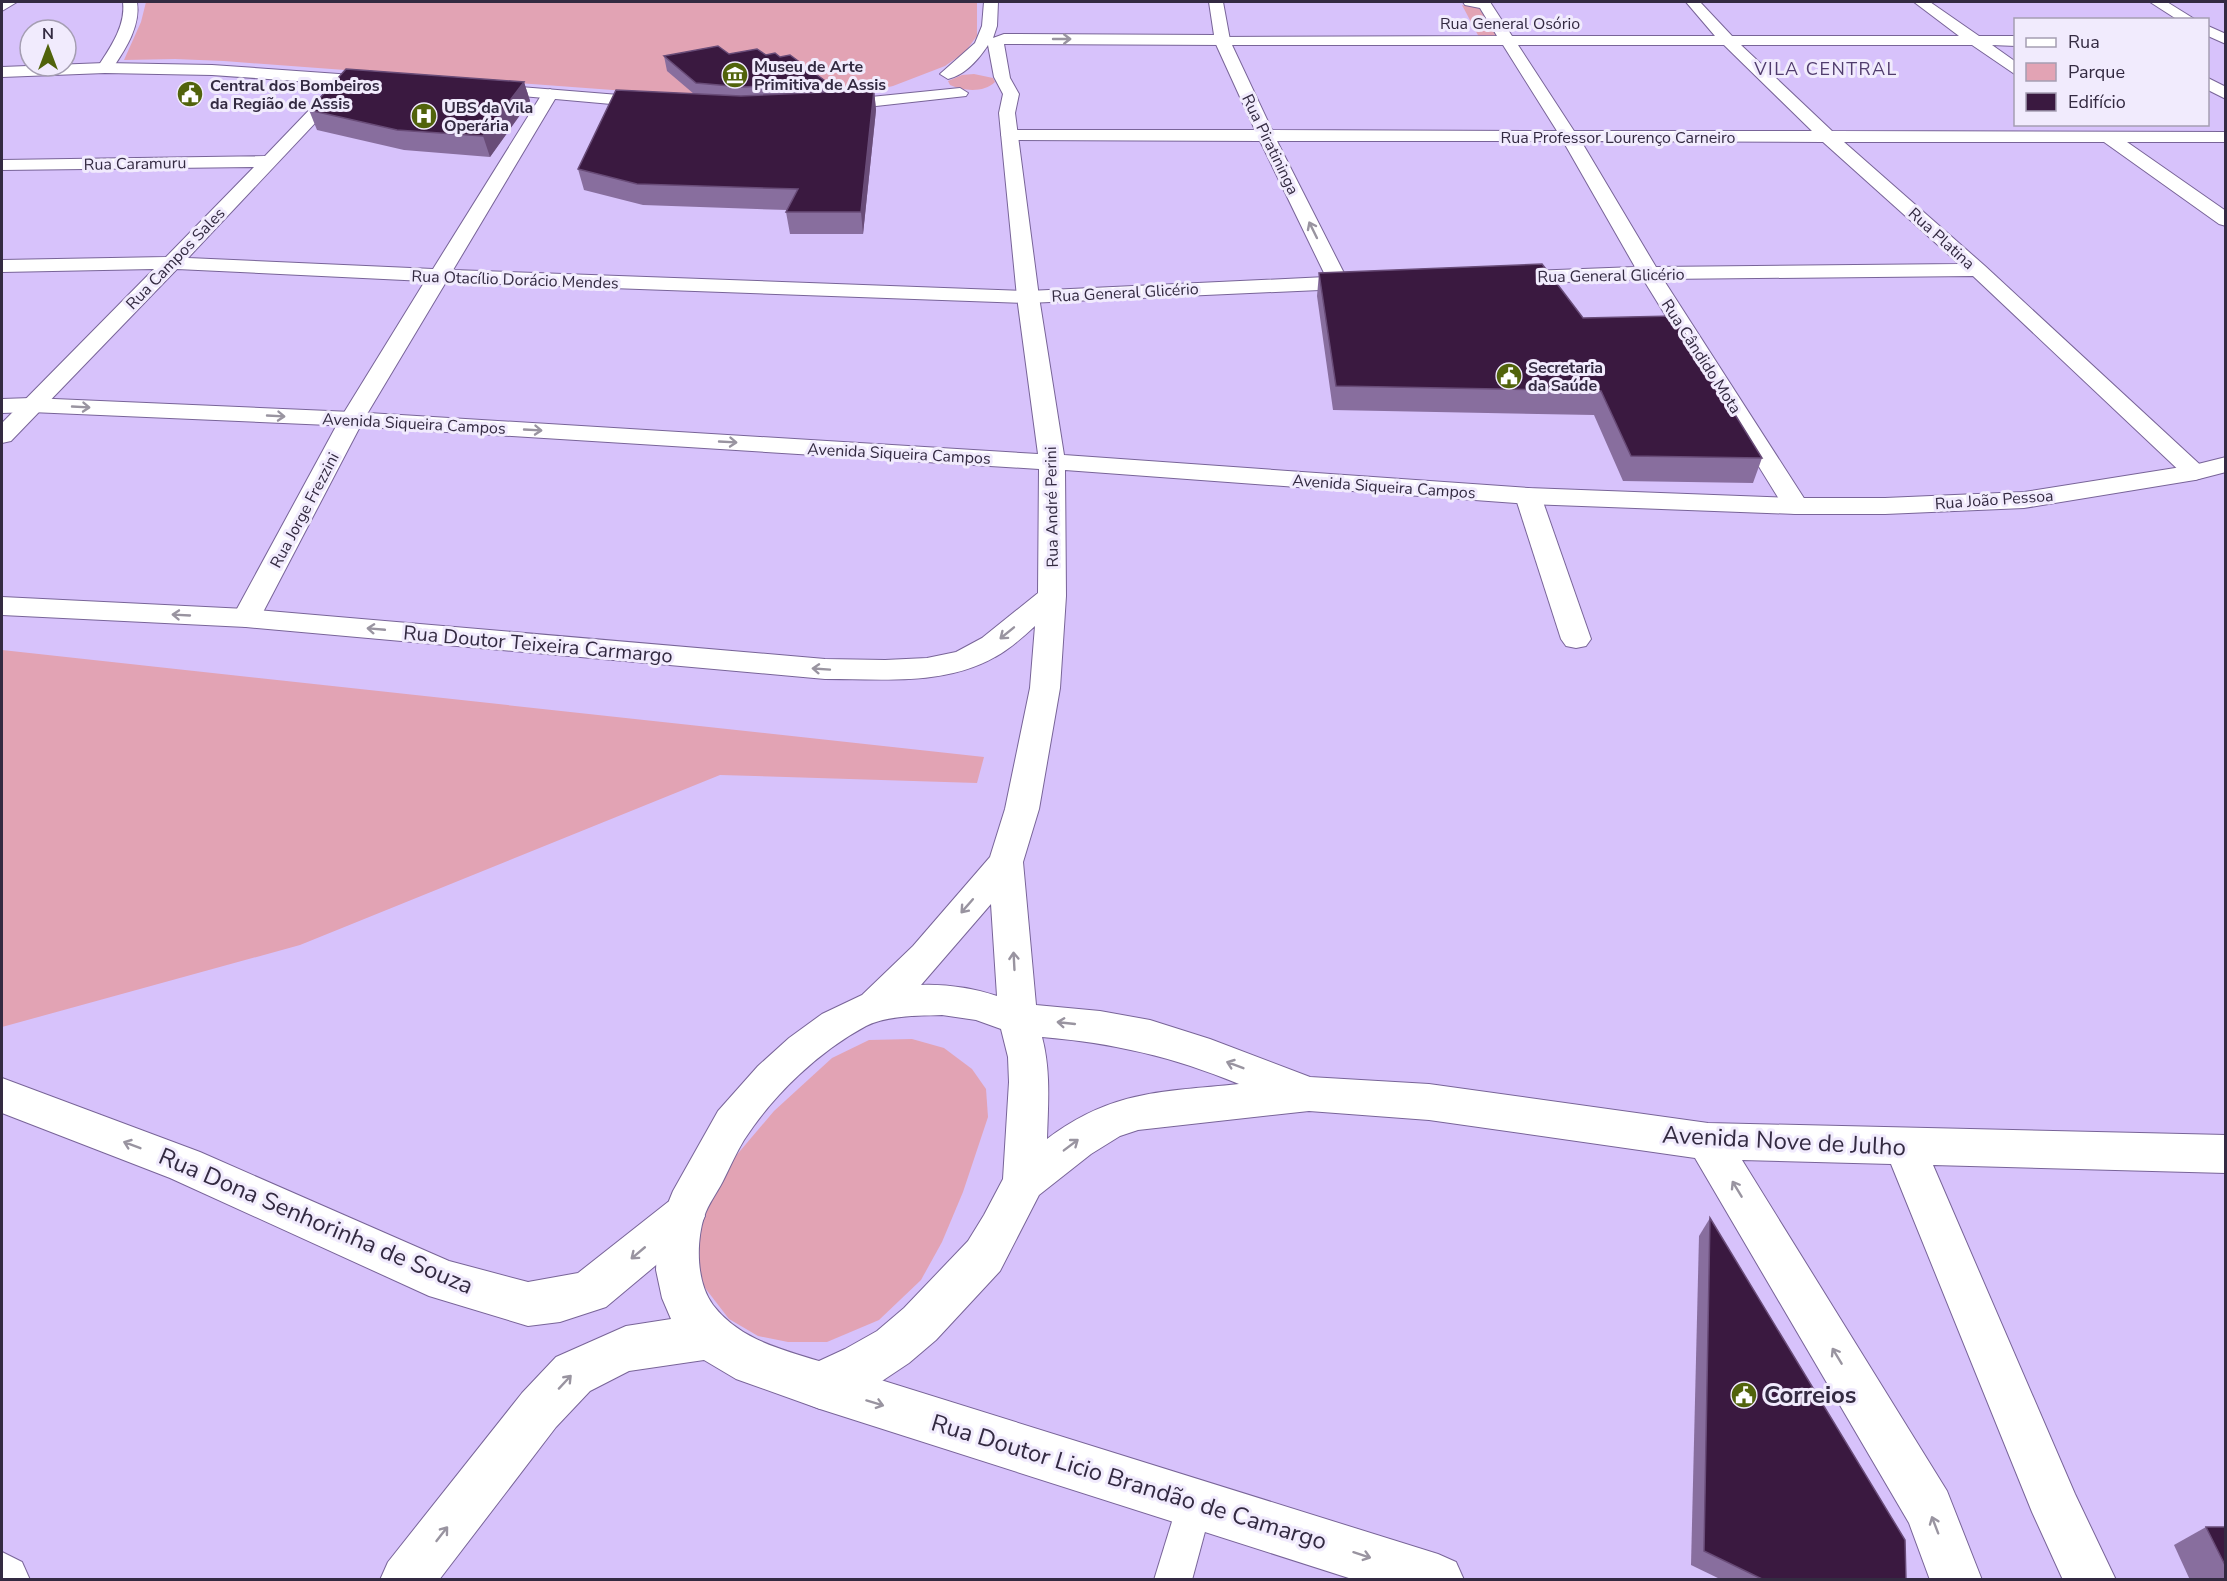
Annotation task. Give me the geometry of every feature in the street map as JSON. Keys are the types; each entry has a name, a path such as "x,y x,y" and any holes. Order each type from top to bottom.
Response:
{"street":[{"path":"2,7 10,2"},
{"path":"105,68 127,29 132,5 130,2"},
{"path":"984,90 939,86 937,82 971,57 984,40 990,30 991,2"},
{"name":"Rua Piratininga","path":"1216,2 1222,40 1266,136 1339,283"},
{"name":"Rua Cândido Mota","path":"1470,2 1485,5 1569,136 1649,273 1796,506"},
{"name":"Rua Platina","path":"1693,2 1728,42 1828,137 1978,270 2195,472"},
{"path":"1921,2 2014,69"},
{"path":"2157,2 2185,18"},
{"path":"2209,31 2226,40"},
{"name":"Rua General Osório","path":"1004,39 1222,40 1464,35 1508,41 2014,41"},
{"name":"Rua André Perini","path":"1004,39 997,41 984,90 1011,94 1007,113 1028,297 1052,462 1052,596 1045,688 1022,809 1006,862 1018,1019 1028,1058 1024,1181"},
{"path":"2209,40 2226,40"},
{"path":"2,72 105,68 212,70 395,83"},
{"path":"984,90 817,107 910,87 944,75 982,70 984,90 1007,113"},
{"name":"Rua Campos Sales","path":"2,436 348,79"},
{"path":"2209,84 2226,94"},
{"path":"466,88 676,104"},
{"name":"Rua Jorge Frezzini","path":"246,618 352,419 550,94"},
{"path":"2094,126 2226,220"},
{"name":"Rua Professor Lourenço Carneiro","path":"1010,135 2226,137"},
{"name":"Rua Caramuru","path":"6,168 268,161"},
{"name":"Rua Otacílio Dorácio Mendes","path":"2,266 172,263 440,276 1028,297"},
{"name":"Rua General Glicério","path":"1494,278 1649,273 1978,270"},
{"name":"Rua General Glicério","path":"1028,297 1386,281"},
{"name":"Avenida Siqueira Campos","path":"2,406 31,405 352,419 1052,462 1528,496 1796,506"},
{"name":"Rua João Pessoa","path":"1796,506 1885,506 2024,500 2195,472 2226,464"},
{"path":"1528,496 1576,639"},
{"name":"Rua Doutor Teixeira Carmargo","path":"2,606 246,618 825,669 903,669 928,668 984,651 1052,596"},
{"name":"Rua André Perini","path":"875,1007 926,956 1006,862"},
{"name":"Avenida Nove de Julho","path":"875,1007 942,1000 977,1005 1018,1019 1114,1029 1185,1046 1309,1094"},
{"path":"683,1216 731,1125 774,1075 854,1015 875,1007"},
{"name":"Avenida Nove de Julho","path":"1024,1181 1076,1141 1107,1122 1138,1113 1309,1094 1429,1102 1708,1141 1905,1148 2226,1154"},
{"name":"Rua Dona Senhorinha de Souza","path":"2,1095 185,1165 445,1281 528,1304 560,1300 590,1292 683,1216"},
{"path":"1708,1141 1929,1509 1956,1580"},
{"path":"1905,1148 2057,1512 2090,1580"},
{"path":"819,1385 862,1366 893,1347 920,1324 984,1256 1024,1181"},
{"name":"Rua Doutor Licio Brandão de Camargo","path":"683,1216 676,1251 688,1305 711,1336 746,1361 1438,1580"},
{"path":"406,1580 539,1410 573,1374 626,1349 711,1336"}],"lane":[{"path":"1173,1580 1195,1502"}],"green space":[{"path":"146,2 977,2 977,36 965,52 945,66 893,86 859,94 748,100 224,61 124,60 141,22"},
{"path":"1462,5 1480,8 1499,39 1480,39"},
{"path":"974,74 993,78 995,82 985,88 967,90 950,85 948,81 962,75"},
{"path":"2,650 984,757 977,783 720,775 300,945 2,1027"},
{"path":"912,1039 944,1048 972,1069 986,1089 988,1117 963,1192 942,1242 921,1280 879,1320 827,1342 788,1342 758,1336 729,1319 702,1284 695,1242 712,1184 774,1111 832,1058 869,1040"}],"building":[{"path":"718,46 729,54 757,49 766,55 775,53 780,57 790,55 828,83 742,87 696,83 664,56"},
{"path":"346,69 524,82 483,136 397,130 309,110"},
{"path":"616,90 741,96 874,90 861,212 786,212 798,189 637,184 578,169"},
{"name":"Secretaria da Saúde","path":"1542,264 1583,318 1674,316 1762,458 1631,456 1601,391 1336,386 1319,273"},
{"name":"Correios","path":"1710,1218 1905,1540 1906,1580 1764,1580 1704,1551"},
{"path":"2206,1527 2226,1527 2226,1567"}],"place":[{"name":"Museu de Arte Primitiva de Assis","path":"735,75"},
{"name":"Central dos Bombeiros da Região de Assis","path":"190,94"},
{"name":"UBS da Vila Operária","path":"424,116"},
{"name":"Secretaria da Saúde","path":"1509,376"},
{"name":"Correios","path":"1744,1395"}],"district":[{"name":"VILA CENTRAL","path":"1826,69"}]}
